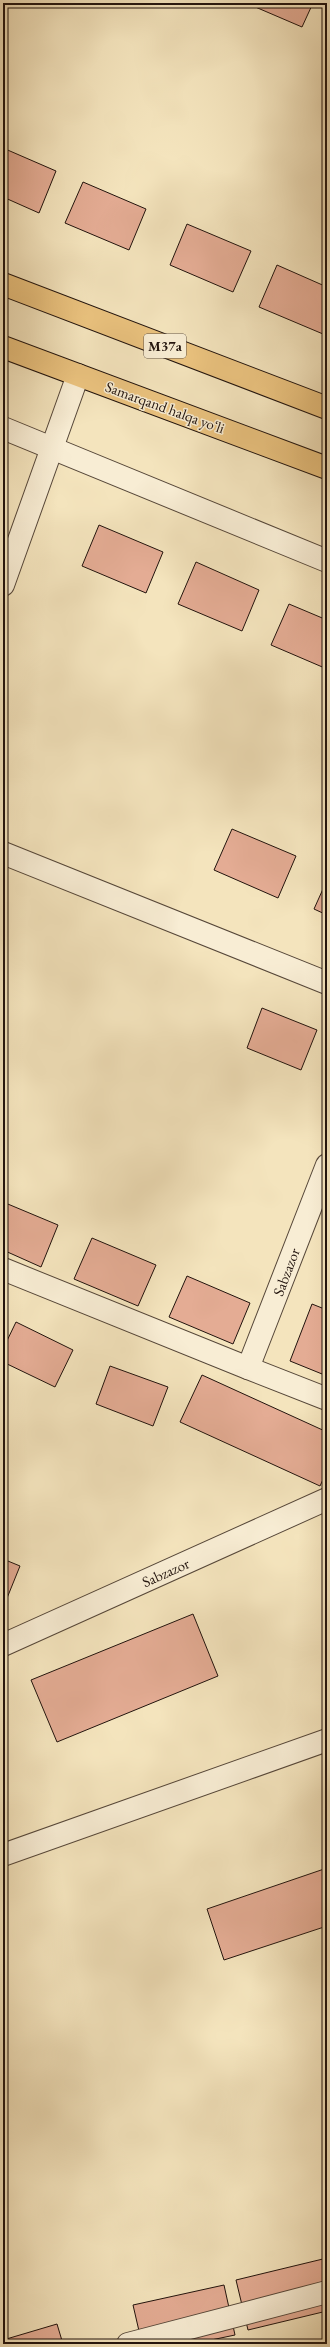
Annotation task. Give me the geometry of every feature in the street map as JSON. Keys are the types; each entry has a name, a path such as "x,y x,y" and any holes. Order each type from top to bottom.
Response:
{"highway":[{"name":"M37a","path":"3,284 327,408"},
{"name":"Samarqand halqa yoʻli","path":"3,347 327,468"}],"street":[{"path":"3,585 78,375"},
{"path":"3,428 327,561"},
{"path":"3,853 327,983"},
{"name":"Sabzazor","path":"248,1368 327,1165"},
{"path":"3,1269 327,1399"},
{"name":"Sabzazor","path":"3,1645 327,1499"},
{"path":"3,1855 327,1740"},
{"path":"128,2344 327,2292"}],"building":[{"path":"246,3 313,3 302,27"},
{"path":"3,148 56,171 39,213 3,197"},
{"path":"83,182 146,209 129,250 65,223"},
{"path":"187,224 251,251 233,292 170,265"},
{"path":"277,265 327,287 327,324 323,334 259,307"},
{"path":"99,525 163,552 146,593 82,566"},
{"path":"196,562 259,590 242,631 178,604"},
{"path":"289,604 327,620 327,669 271,645"},
{"path":"232,829 296,856 278,898 214,870"},
{"path":"327,880 327,915 314,909"},
{"path":"262,1008 317,1030 301,1070 247,1048"},
{"path":"3,1202 58,1225 41,1267 3,1250"},
{"path":"92,1238 156,1265 138,1306 74,1279"},
{"path":"187,1276 250,1303 233,1344 169,1317"},
{"path":"312,1304 327,1310 327,1376 290,1361"},
{"path":"16,1322 73,1350 55,1387 3,1362 3,1349"},
{"path":"110,1366 168,1387 153,1426 96,1404"},
{"path":"202,1375 327,1432 327,1471 320,1486 180,1422"},
{"path":"3,1559 20,1566 3,1608"},
{"path":"193,1614 218,1676 57,1742 31,1680"},
{"path":"327,1868 327,1926 224,1960 207,1909"},
{"path":"327,2258 327,2311 248,2330 236,2280"},
{"path":"224,2285 235,2335 192,2344 142,2344 133,2305"},
{"path":"57,2324 63,2344 3,2344 3,2340"}]}
